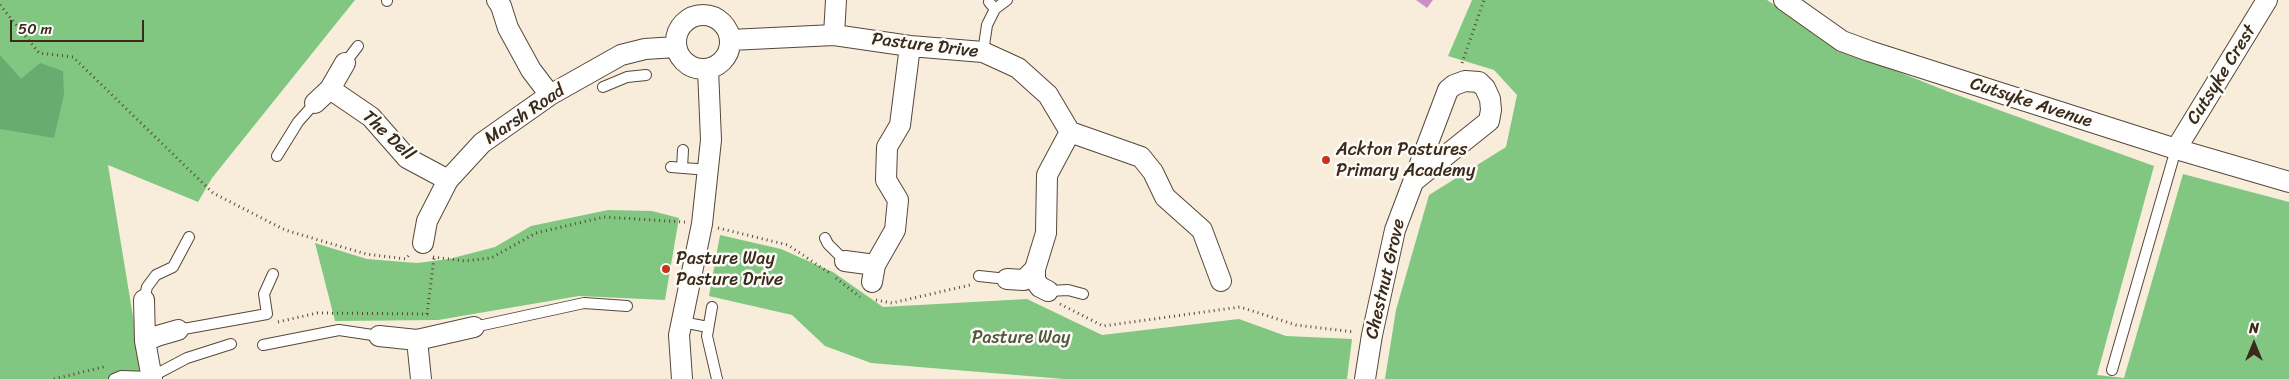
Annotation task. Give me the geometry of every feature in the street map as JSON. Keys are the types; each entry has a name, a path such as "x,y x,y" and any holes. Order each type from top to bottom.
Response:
{"street":[{"path":"497,0 502,6 508,28 531,70 550,96"},
{"path":"834,35 836,0"},
{"name":"Cutsyke Avenue","path":"1784,0 1842,40 1851,44 2176,149 2289,182"},
{"name":"Cutsyke Crest","path":"2176,149 2268,0"},
{"path":"694,8 720,21 730,40 729,50 724,58 718,64 708,69 689,66 680,57 676,47 676,35 680,26 694,8"},
{"name":"Pasture Drive","path":"730,40 834,35 910,46 983,52 1018,68 1048,94 1070,132"},
{"path":"845,261 874,273 895,230 898,200 886,180 887,147 900,125 910,46"},
{"name":"Marsh Road","path":"422,249 427,221 448,180 482,143 550,96 624,66 645,50 676,47"},
{"path":"315,103 330,89 345,63"},
{"path":"682,379 679,335 702,224 709,170 711,140 708,69"},
{"name":"Chestnut Grove","path":"1365,379 1395,230 1448,90 1454,85 1473,80 1485,88 1491,110 1489,120 1414,181"},
{"name":"The Dell","path":"330,89 371,117 407,158 448,180"},
{"path":"1048,291 1035,280 1034,269 1046,233 1047,176 1070,132 1141,157 1153,172 1165,197 1202,230 1221,281"},
{"path":"1007,279 1024,280 1034,269"},
{"path":"144,300 146,342 151,378"},
{"path":"379,336 417,340 474,328"},
{"path":"146,342 157,336 178,330"},
{"path":"417,340 421,379"}],"lane":[{"path":"983,52 992,6 1007,0"},
{"path":"345,63 358,46"},
{"path":"603,87 624,66 646,75"},
{"path":"277,156 298,122 315,103"},
{"path":"2112,370 2176,149"},
{"path":"683,150 677,168 709,170"},
{"path":"144,300 146,287 156,275 173,267 189,237"},
{"path":"825,238 828,244 845,261"},
{"path":"178,330 268,314 264,294 273,274"},
{"path":"979,276 1007,279"},
{"path":"1048,291 1068,290 1083,294"},
{"path":"474,328 584,303 627,306"},
{"path":"712,307 707,336 717,379"},
{"path":"682,322 708,328"},
{"path":"263,345 339,330 379,336"},
{"path":"114,379 121,376 151,378 187,358 231,344"}],"path":[{"path":"1454,85 1484,0"},
{"path":"0,5 39,53 73,57 213,193 285,230 366,254 406,259 422,249 434,258 465,262 491,258 536,233 604,217 702,224"}],"green space":[{"path":"0,0 355,0 212,178 198,202 108,165 142,371 112,379 0,379"},
{"path":"1472,0 1767,0 1841,49 1949,92 2154,166 2097,375 2124,378 2183,174 2289,202 2289,379 1385,379 1396,310 1429,195 1506,147 1517,95 1494,70 1448,56"},
{"path":"0,55 21,79 40,63 63,71 64,95 54,138 0,129"},
{"path":"608,210 652,211 679,218 665,300 579,296 438,320 335,321 315,243 367,259 417,263 449,259 495,247 531,226"},
{"name":"Pasture Way","path":"720,235 781,249 833,272 883,307 1027,299 1102,335 1239,319 1286,336 1352,339 1347,379 1064,379 871,363 825,346 792,315 709,296"}],"building":[{"path":"1416,0 1433,0 1427,8"}],"place":[{"name":"Ackton Pastures Primary Academy","path":"1326,160"},
{"name":"Pasture Way Pasture Drive","path":"666,269"}]}
